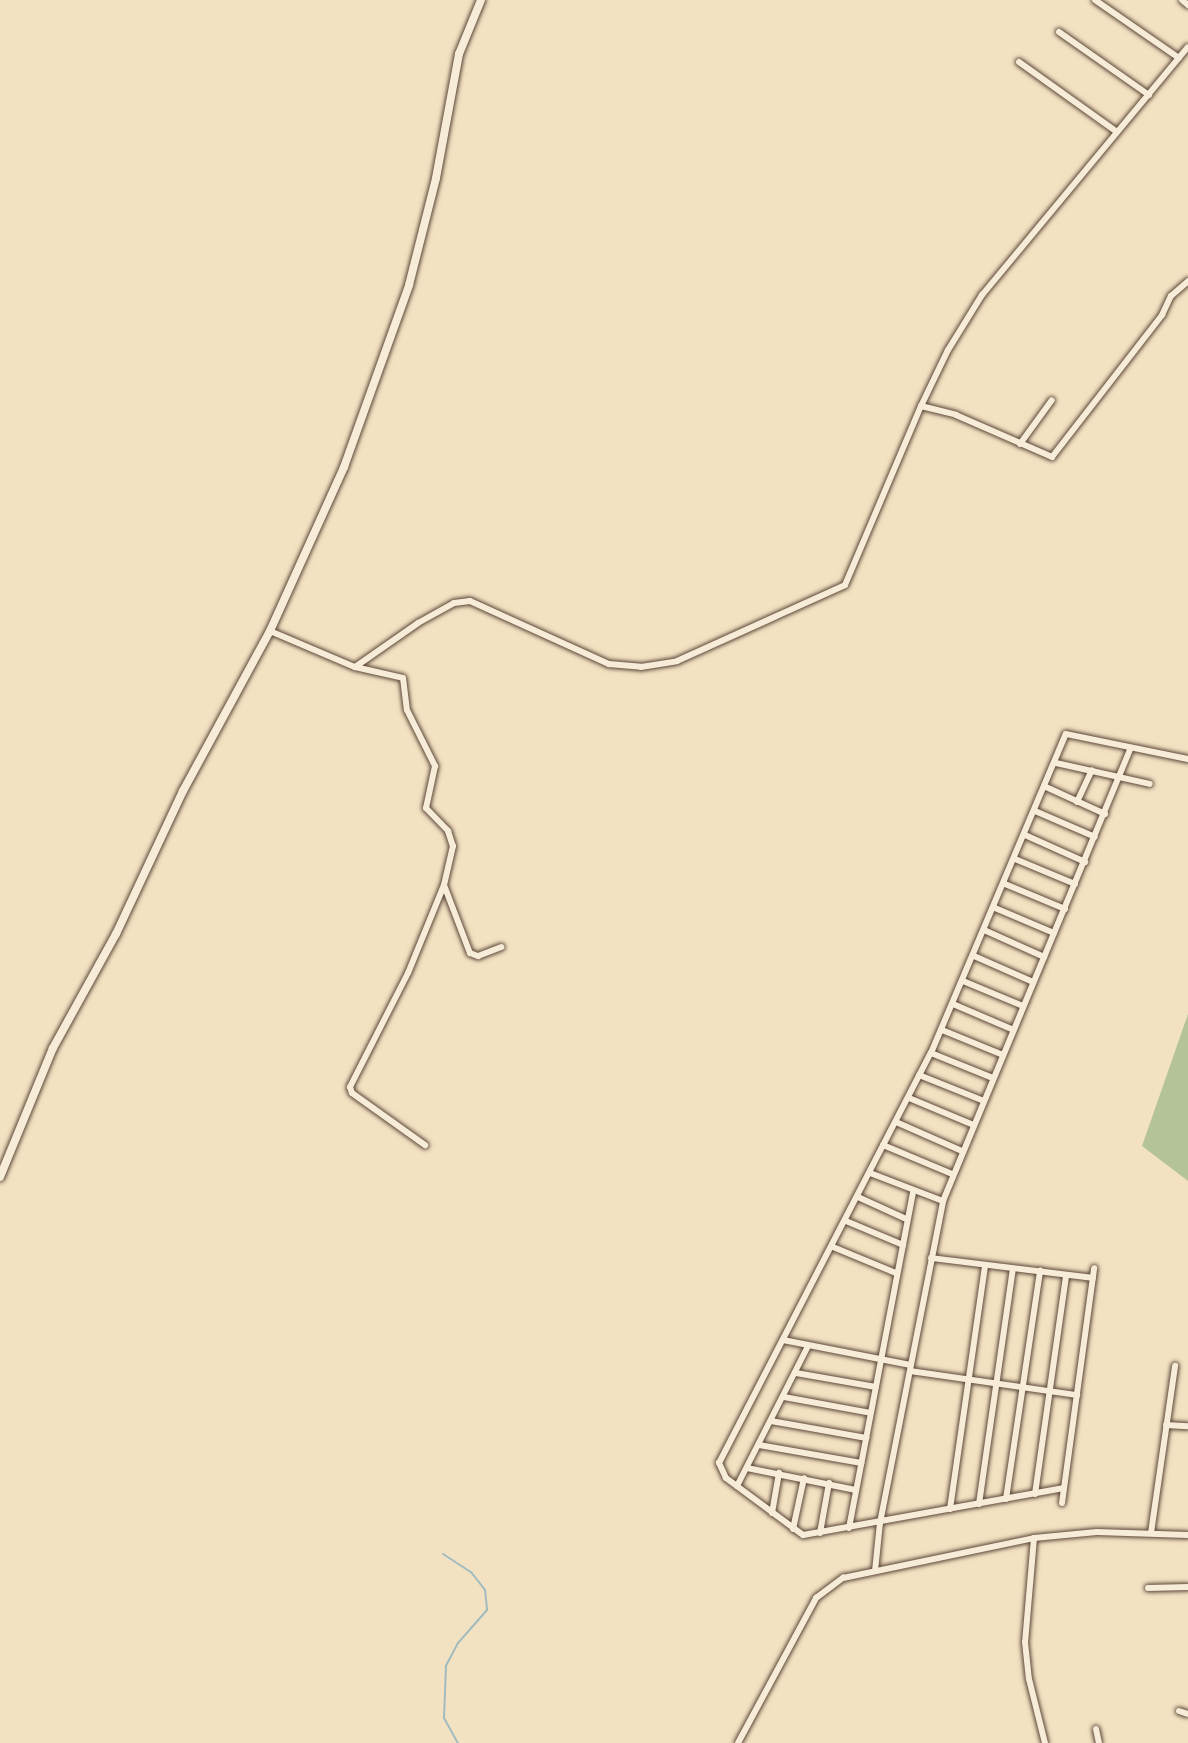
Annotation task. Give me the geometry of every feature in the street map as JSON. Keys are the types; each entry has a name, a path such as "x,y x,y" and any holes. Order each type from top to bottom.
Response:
{"street":[{"path":"0,1177 53,1048 116,934 183,791 270,631 344,467 409,285 436,178 459,54 481,0"},
{"path":"1095,0 1179,58"},
{"path":"1182,0 1188,4"},
{"path":"1059,32 1149,94"},
{"path":"355,667 454,603 471,601 609,664 641,667 677,661 830,594 845,585 921,406 948,350 982,295 1188,47"},
{"path":"1019,62 1118,132"},
{"path":"921,406 956,415 1052,457 1162,315 1171,296 1188,281"},
{"path":"1020,444 1052,400"},
{"path":"270,631 355,667 403,678 410,718 435,766 426,808 448,831 453,846 444,885 408,973 350,1087 352,1093 425,1145"},
{"path":"1064,1488 880,1523 803,1535 726,1478 719,1462 833,1247 942,1030 1046,787 1066,734 1188,759"},
{"path":"874,1571 880,1523 943,1201 952,1174 1076,884 1131,747"},
{"path":"1056,763 1150,784"},
{"path":"1077,802 1092,770"},
{"path":"1046,787 1105,814"},
{"path":"1035,811 1095,837"},
{"path":"1025,835 1085,862"},
{"path":"1015,859 1076,884"},
{"path":"1005,884 1065,909"},
{"path":"444,885 470,953 478,956 501,947"},
{"path":"995,908 1054,933"},
{"path":"984,930 1044,957"},
{"path":"974,956 1033,982"},
{"path":"963,981 1023,1006"},
{"path":"952,1004 1014,1030"},
{"path":"942,1030 1003,1055"},
{"path":"931,1053 993,1078"},
{"path":"920,1075 984,1101"},
{"path":"909,1098 974,1125"},
{"path":"896,1122 962,1151"},
{"path":"884,1145 952,1174"},
{"path":"870,1173 943,1201"},
{"path":"849,1528 913,1191"},
{"path":"858,1197 906,1219"},
{"path":"846,1221 903,1245"},
{"path":"833,1247 896,1273"},
{"path":"931,1258 1093,1278"},
{"path":"950,1509 985,1265"},
{"path":"978,1504 1013,1268"},
{"path":"1062,1503 1094,1268"},
{"path":"1006,1499 1040,1271"},
{"path":"1035,1494 1066,1275"},
{"path":"783,1340 881,1359 910,1368 969,1380 1077,1395"},
{"path":"737,1486 808,1346"},
{"path":"1151,1533 1175,1366"},
{"path":"796,1373 876,1387"},
{"path":"784,1397 871,1413"},
{"path":"771,1421 866,1438"},
{"path":"1166,1425 1188,1426"},
{"path":"759,1445 861,1463"},
{"path":"747,1468 856,1490"},
{"path":"772,1513 779,1473"},
{"path":"794,1529 804,1478"},
{"path":"820,1533 829,1483"},
{"path":"738,1743 816,1598 843,1578 1034,1538 1097,1532 1188,1535"},
{"path":"1034,1538 1025,1642 1029,1679 1045,1743"},
{"path":"1148,1588 1188,1587"},
{"path":"1179,1711 1188,1714"},
{"path":"1096,1729 1100,1743"}],"green space":[{"path":"1188,1014 1188,1181 1142,1146"}],"waterway":[{"path":"443,1554 471,1572 485,1590 487,1610 458,1643 446,1666 444,1718 458,1743"}]}
